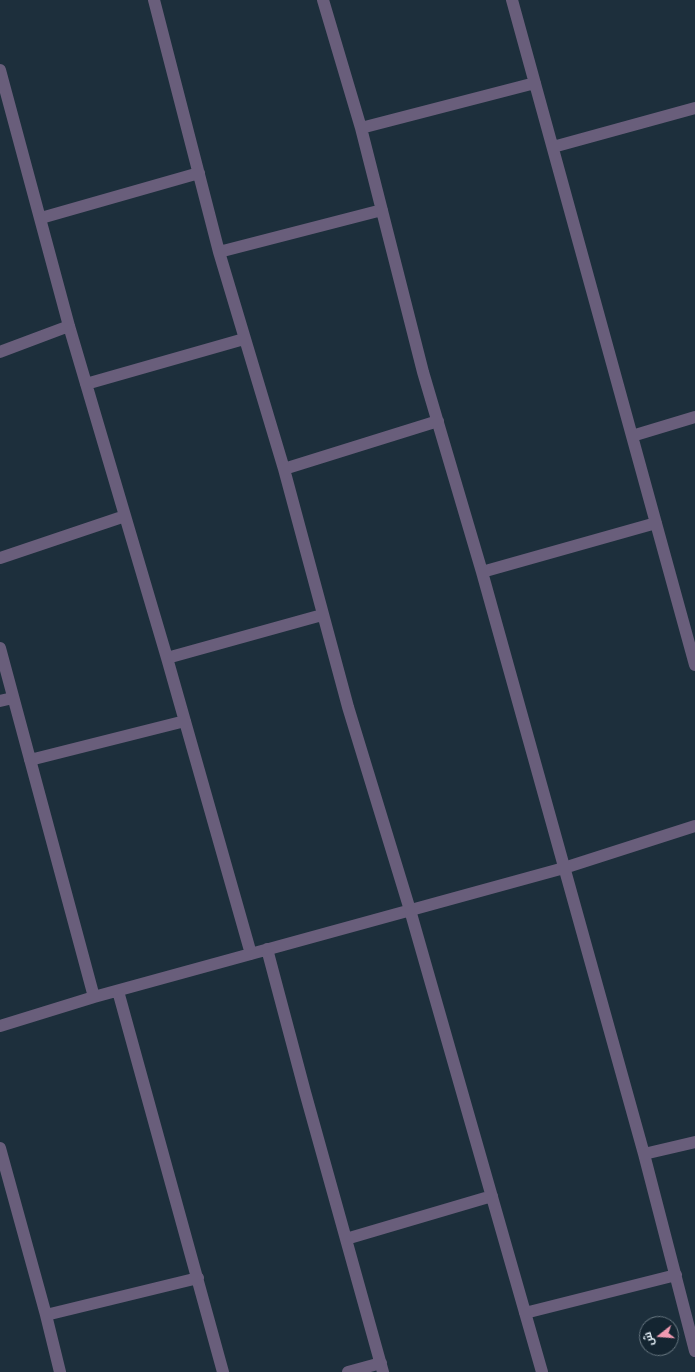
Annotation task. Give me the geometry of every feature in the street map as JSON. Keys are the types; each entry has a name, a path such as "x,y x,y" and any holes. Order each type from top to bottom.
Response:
{"street":[{"path":"154,0 219,252 284,469 322,615 348,707 410,910 542,1372"},
{"path":"323,0 360,128 438,421 482,572 644,1154 695,1351"},
{"path":"512,0 695,665"},
{"path":"0,70 69,326 167,658 251,954"},
{"path":"360,128 536,83"},
{"path":"553,147 695,108"},
{"path":"41,218 199,173"},
{"path":"219,252 382,210"},
{"path":"0,352 69,326"},
{"path":"86,384 244,338"},
{"path":"632,436 695,417"},
{"path":"284,469 438,421"},
{"path":"0,558 125,516"},
{"path":"482,572 656,523"},
{"path":"167,658 322,615"},
{"path":"0,648 94,997"},
{"path":"0,701 13,698"},
{"path":"30,760 185,721"},
{"path":"0,1026 94,997 564,868 695,826"},
{"path":"267,949 305,1092 382,1368 348,1372"},
{"path":"118,991 223,1372"},
{"path":"644,1154 695,1142"},
{"path":"0,1148 46,1315 60,1372"},
{"path":"346,1239 492,1196"},
{"path":"525,1313 676,1275"},
{"path":"46,1315 198,1278"}]}
